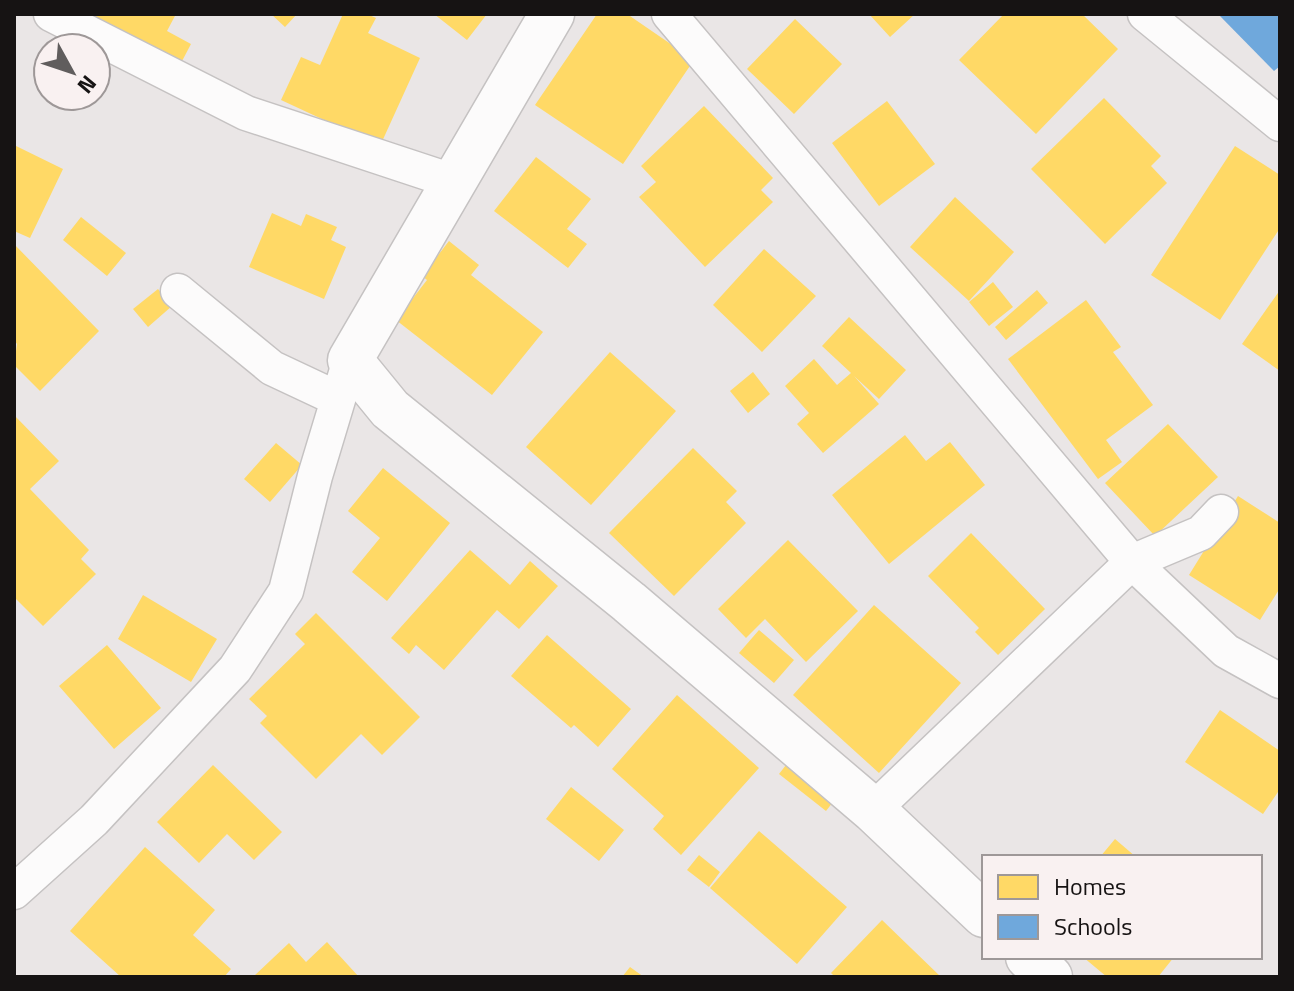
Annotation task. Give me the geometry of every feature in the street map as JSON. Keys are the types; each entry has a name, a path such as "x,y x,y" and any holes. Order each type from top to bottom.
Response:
{"street":[{"path":"51,14 246,113 455,182"},
{"path":"14,892 94,820 235,669 286,591 344,380 552,14"},
{"path":"669,14 1132,562 1226,651 1280,681"},
{"path":"1145,14 1280,124"},
{"path":"178,291 272,368 344,380 390,409 629,602 873,810 982,913"},
{"path":"873,810 1132,562 1201,533 1221,512"},
{"path":"1030,959 1050,977"}],"building: Homes":[{"path":"89,14 176,14 167,31 191,44 181,63"},
{"path":"271,14 297,14 285,27"},
{"path":"343,14 367,14 376,18 368,33 420,58 380,146 281,100 301,57 320,65"},
{"path":"434,14 487,14 467,40"},
{"path":"597,14 627,14 694,60 623,164 535,105"},
{"path":"869,14 915,14 890,37"},
{"path":"1004,14 1082,14 1118,49 1036,134 959,60"},
{"path":"795,19 842,64 794,114 747,69"},
{"path":"1104,98 1161,156 1151,166 1167,183 1105,244 1031,169"},
{"path":"887,101 935,164 879,206 832,143"},
{"path":"704,106 773,178 761,190 773,202 705,267 639,197 656,182 641,166"},
{"path":"14,145 63,169 30,238 14,231"},
{"path":"1235,146 1280,175 1280,228 1220,320 1151,275"},
{"path":"536,157 591,199 567,229 587,244 568,268 494,211"},
{"path":"955,197 1014,252 969,301 910,247"},
{"path":"272,213 301,226 306,214 337,227 331,240 346,247 324,299 249,267"},
{"path":"81,217 126,253 107,276 63,240"},
{"path":"449,241 479,265 471,275 543,332 492,395 396,320 427,280 422,276"},
{"path":"14,244 99,331 40,391 14,365 17,344 14,340"},
{"path":"764,249 816,296 762,352 713,305"},
{"path":"993,282 1013,307 989,326 969,302"},
{"path":"158,289 172,306 148,327 133,309"},
{"path":"1037,290 1048,303 1006,340 995,327"},
{"path":"1280,290 1280,371 1242,344"},
{"path":"1086,300 1121,347 1113,352 1153,405 1106,440 1122,462 1098,479 1008,359"},
{"path":"849,317 906,370 879,399 854,376 879,404 823,453 797,424 809,413 785,386 814,359 837,385 851,373 822,346"},
{"path":"610,352 676,411 591,505 526,447"},
{"path":"753,372 770,394 748,413 730,391"},
{"path":"14,415 59,461 30,489 89,550 81,559 96,574 43,626 14,597"},
{"path":"1168,424 1218,477 1155,536 1105,483"},
{"path":"905,435 926,461 950,442 985,485 889,564 832,495"},
{"path":"276,443 302,465 270,502 244,479"},
{"path":"693,448 737,491 726,502 746,523 674,596 609,533"},
{"path":"383,468 450,523 387,601 352,572 380,538 348,511"},
{"path":"1238,496 1280,523 1280,588 1260,620 1189,575"},
{"path":"971,533 1045,609 998,655 975,632 979,628 928,576"},
{"path":"788,540 858,611 806,662 765,619 746,638 718,609"},
{"path":"470,550 510,585 530,561 558,586 519,629 497,610 444,670 416,645 409,654 391,638"},
{"path":"143,595 217,639 191,682 118,639"},
{"path":"874,605 961,683 879,773 793,695"},
{"path":"316,613 420,717 382,755 361,734 316,779 260,723 267,716 249,699 305,644 295,634"},
{"path":"759,630 794,660 774,683 739,653"},
{"path":"547,635 631,709 598,747 511,676"},
{"path":"107,645 161,708 114,749 59,686"},
{"path":"677,695 759,768 681,855 653,829 664,816 612,769"},
{"path":"1220,710 1280,751 1280,789 1263,814 1185,762"},
{"path":"793,756 840,793 826,811 779,774"},
{"path":"213,765 282,832 254,860 227,834 199,863 157,822"},
{"path":"571,787 624,830 599,861 546,819"},
{"path":"759,831 847,907 797,964 710,888"},
{"path":"1115,839 1134,855 1102,855"},
{"path":"145,847 215,910 193,935 231,969 224,977 121,977 70,931"},
{"path":"699,855 720,872 709,887 687,870"},
{"path":"882,920 941,977 835,977 831,973"},
{"path":"327,942 359,977 253,977 289,943 306,962"},
{"path":"1085,959 1172,959 1158,977 1107,977"},
{"path":"630,967 644,977 622,977"}],"building: Schools":[{"path":"1218,14 1280,14 1280,66 1274,71"}]}
